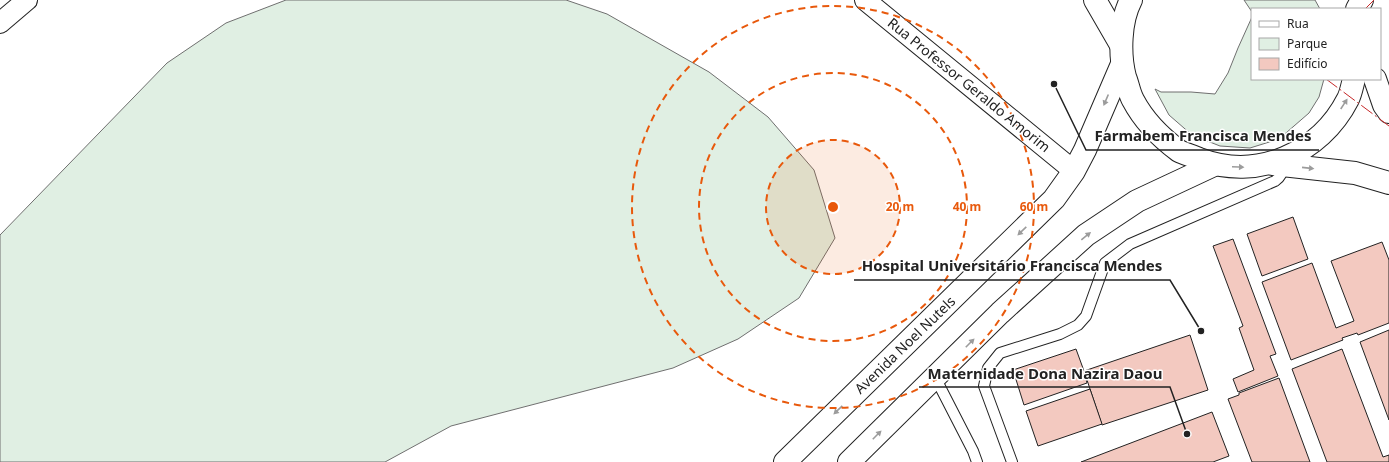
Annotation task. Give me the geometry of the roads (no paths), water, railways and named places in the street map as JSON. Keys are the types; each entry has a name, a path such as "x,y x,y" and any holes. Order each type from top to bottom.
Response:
{"street":[{"path":"0,23 27,0"},
{"name":"Rua Professor Geraldo Amorim","path":"865,0 1074,171"},
{"path":"1095,0 1121,55 1132,99 1152,129 1181,152 1214,165 1242,167 1276,164 1355,173 1389,183"},
{"path":"1121,55 1127,8 1131,0"},
{"name":"Avenida Noel Nutels","path":"784,462 1054,199 1074,171 1085,150 1121,55"},
{"path":"1276,164 1302,150 1328,128 1348,99 1354,80"},
{"path":"1375,80 1384,105 1389,112"},
{"path":"849,462 1000,313 1086,235 1137,201 1214,165"}],"lane":[{"path":"1012,462 984,386 988,368 1000,353 1060,334 1078,326 1086,316 1105,263 1130,244 1274,181 1280,177 1282,173 1276,164"},
{"path":"935,377 973,451 977,462"}],"place":[{"name":"Farmabem Francisca Mendes","path":"1054,84"},
{"name":"Hospital Universitário Francisca Mendes","path":"1201,331"},
{"name":"Maternidade Dona Nazira Daou","path":"1187,434"}]}
